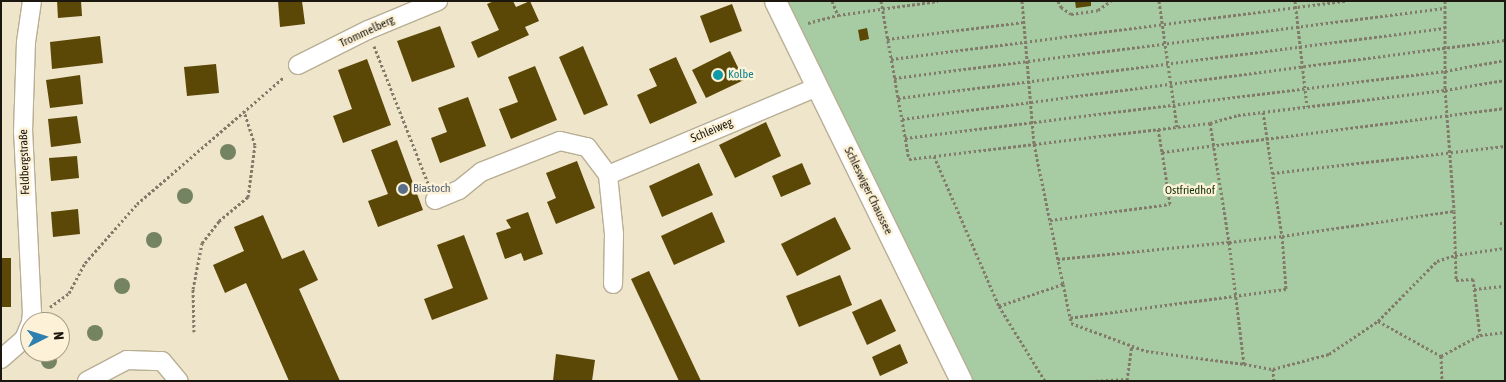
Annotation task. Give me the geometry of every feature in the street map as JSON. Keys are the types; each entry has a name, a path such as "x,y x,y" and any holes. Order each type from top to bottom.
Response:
{"street":[{"name":"Feldbergstraße","path":"31,312 23,132 26,42 32,1"},
{"name":"Trommelberg","path":"298,65 368,30 438,1"},
{"name":"Schleswiger Chaussee","path":"775,1 961,381"},
{"name":"Schleiweg","path":"608,175 816,87"},
{"path":"434,200 459,190 481,172 560,141 587,147 608,175 614,234 613,284"},
{"path":"1,359 20,342"},
{"path":"87,381 127,360 162,361 179,381"}],"path":[{"path":"832,1 838,15"},
{"path":"880,1 909,160 1210,123 1238,115 1445,90 1505,80"},
{"path":"788,29 838,15 938,1"},
{"path":"1022,1 1034,144 1071,323 1146,352 1273,369 1328,354 1378,321 1436,261 1455,255 1505,248"},
{"path":"1058,1 1061,7 1071,14 1098,10 1111,1"},
{"path":"1159,1 1178,127"},
{"path":"1295,1 1307,106"},
{"path":"891,59 1346,1"},
{"path":"1445,1 1445,90 1454,211 1456,280 1473,279 1480,335"},
{"path":"894,78 1445,8"},
{"path":"887,39 1024,22"},
{"path":"898,98 1028,83 1445,28"},
{"path":"368,30 434,200"},
{"path":"902,119 1171,83 1303,68 1505,40"},
{"path":"905,138 1174,103 1445,71 1505,60"},
{"path":"43,312 68,293 85,263 137,204 298,65"},
{"path":"1162,152 1267,137 1505,108"},
{"path":"194,332 193,289 202,243 218,221 248,197 255,145 244,111"},
{"path":"1070,318 1286,289 1282,236 1263,112"},
{"path":"1210,123 1229,242 1244,364"},
{"path":"1050,220 1170,204 1158,129"},
{"path":"1272,173 1450,154 1505,146"},
{"path":"934,156 999,306 1046,381"},
{"path":"1058,259 1282,236 1454,211"},
{"path":"999,306 1063,284"},
{"path":"1474,289 1505,286"},
{"path":"1378,321 1441,356"},
{"path":"1441,356 1480,335 1505,332"},
{"path":"1091,381 1127,380 1132,346"},
{"path":"1441,356 1442,381"},
{"path":"1273,369 1274,381"}],"green space":[{"name":"Ostfriedhof","path":"782,1 1505,1 1505,381 968,381"}],"building":[{"path":"57,1 81,1 82,16 58,18"},
{"path":"278,1 302,1 305,24 280,27"},
{"path":"494,1 513,1 516,7 530,1 539,21 525,27 529,35 478,58 471,42 499,30 487,4"},
{"path":"1075,1 1091,1 1091,6 1076,8"},
{"path":"732,4 742,31 710,43 700,16"},
{"path":"440,26 455,67 412,82 397,41"},
{"path":"867,28 869,39 860,41 858,30"},
{"path":"100,36 103,63 52,69 50,42"},
{"path":"583,46 608,105 584,115 559,57"},
{"name":"Kolbe","path":"730,51 744,80 706,98 692,70"},
{"path":"676,57 697,103 650,124 637,95 657,86 649,69"},
{"path":"367,59 391,125 343,143 333,116 352,109 338,70"},
{"path":"216,64 219,93 187,96 184,67"},
{"path":"535,66 557,120 511,139 499,109 518,102 508,77"},
{"path":"80,75 83,104 50,108 46,80"},
{"path":"468,97 486,146 440,163 431,138 447,132 438,108"},
{"path":"77,116 81,143 51,147 48,119"},
{"path":"766,122 781,156 735,178 719,145"},
{"path":"397,140 423,210 378,227 368,201 388,194 371,150"},
{"path":"77,156 79,178 51,181 49,158"},
{"path":"577,161 595,208 556,224 547,202 556,198 546,173"},
{"path":"699,163 713,195 662,217 649,186"},
{"path":"802,163 811,184 781,197 772,176"},
{"path":"78,209 80,234 53,237 51,212"},
{"path":"528,212 543,254 524,261 521,253 505,259 496,233 511,228 506,220"},
{"path":"712,212 725,242 674,265 661,236"},
{"path":"263,215 282,259 304,250 318,280 299,289 340,381 289,381 246,283 225,293 213,265 244,251 234,227"},
{"path":"835,217 851,249 797,276 781,244"},
{"path":"464,235 488,299 432,320 424,299 453,288 437,245"},
{"path":"1,258 11,258 11,307 1,307"},
{"path":"649,271 701,381 679,381 631,279"},
{"path":"840,275 852,305 799,327 786,296"},
{"path":"881,299 896,331 867,345 852,312"},
{"path":"900,344 908,363 880,376 872,357"},
{"path":"556,354 595,360 592,381 553,381"}],"place":[{"name":"Kolbe","path":"718,75"},
{"name":"Biastoch","path":"403,189"}]}
